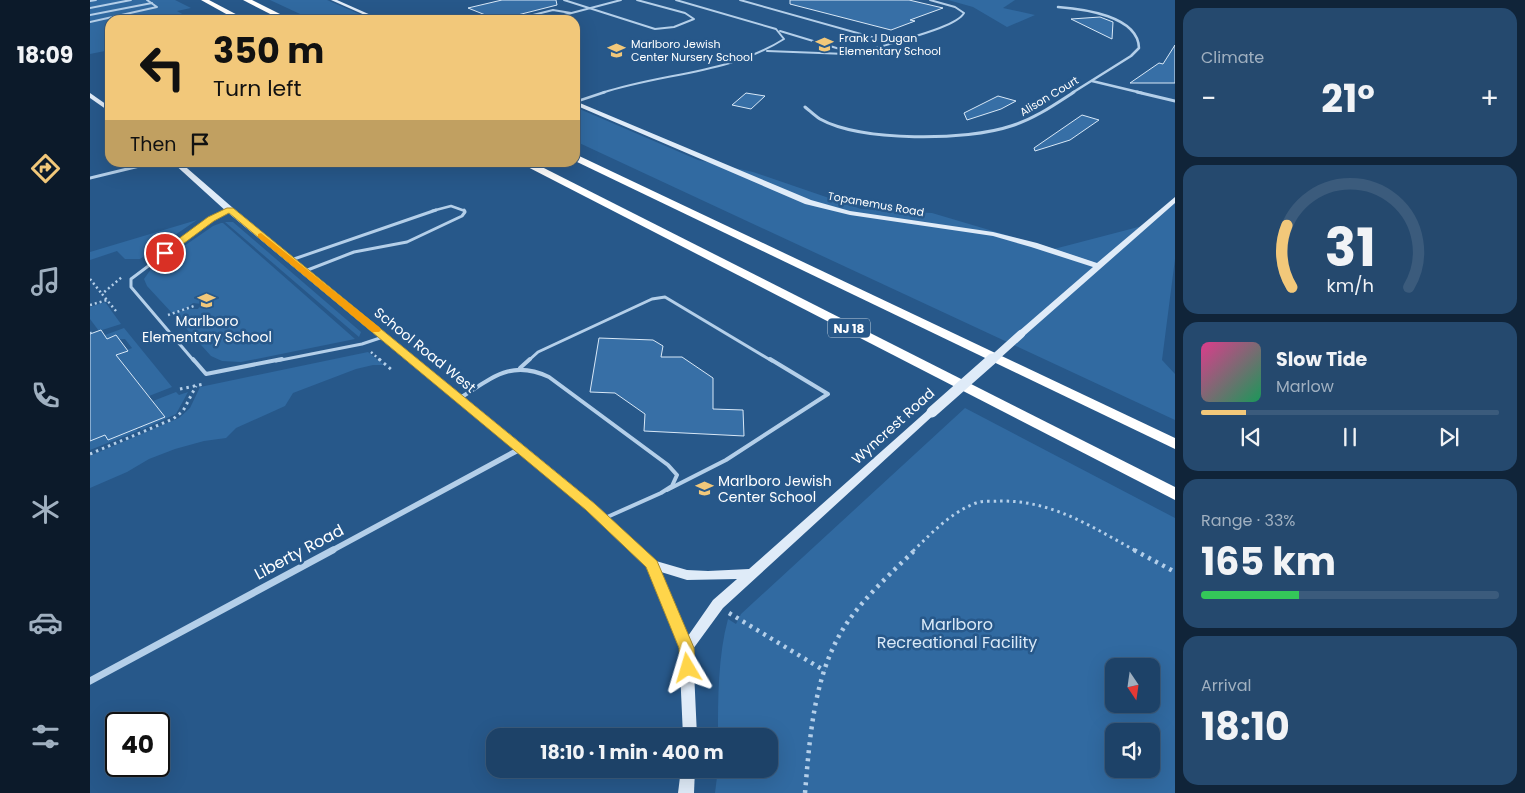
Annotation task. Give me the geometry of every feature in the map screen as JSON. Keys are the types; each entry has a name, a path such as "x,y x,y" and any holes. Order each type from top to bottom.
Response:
{"highway":[{"path":"204,0 233,15"},
{"path":"246,0 278,15"},
{"name":"NJ 18","path":"580,159 1175,444"},
{"name":"NJ 18","path":"533,167 1175,494"}],"street":[{"path":"332,0 368,15"},
{"name":"Alison Court","path":"805,107 819,119 860,130 910,136 963,135 994,131 1020,123 1092,81 1139,48 1140,40 1128,27 1105,16 1082,9 1058,8"},
{"path":"1092,81 1175,101"},
{"path":"90,95 105,106"},
{"name":"Topanemus Road","path":"580,104 808,202 850,213 993,234 1099,266"},
{"path":"90,178 135,167"},
{"name":"School Road West","path":"182,167 230,210 521,448 652,564 687,575 750,574"},
{"name":"Wyncrest Road","path":"686,648 718,604 750,574 1175,199"},
{"name":"Liberty Road","path":"90,681 521,448"},
{"name":"School Road West","path":"652,564 686,648"},
{"path":"686,648 690,728"},
{"path":"686,793 687,778"}],"lane":[{"path":"90,1 96,0"},
{"path":"90,8 132,0"},
{"path":"121,15 157,7 147,0"},
{"path":"564,0 654,29 674,27 694,20 685,13 637,0"},
{"path":"563,15 621,0"},
{"path":"676,0 855,53"},
{"path":"740,0 893,42"},
{"path":"765,51 855,53 954,22 963,16 964,13 955,7 930,0"},
{"path":"90,15 152,3"},
{"path":"533,15 553,10 571,13"},
{"path":"90,22 105,19"},
{"path":"580,100 629,84 708,70 765,51 784,39 776,29"},
{"path":"291,260 440,208 456,207 464,209 465,212 462,216 407,242 354,252 304,271"},
{"path":"230,210 211,219 131,279 131,287 206,374 362,344 384,337"},
{"path":"520,368 538,352 652,299 665,296 828,394 726,460 667,490 603,519"},
{"path":"459,398 503,373 520,368 533,370 549,377 668,465 676,475 672,486 667,490"}],"path":[{"path":"90,279 102,294"},
{"path":"90,306 107,300"},
{"path":"158,319 194,306"},
{"path":"90,454 173,419 184,411 196,386"},
{"path":"138,428 141,432"},
{"path":"806,793 810,738 820,685 832,651 856,613 895,569 946,519 978,502 1009,501 1040,504 1066,512 1175,572"},
{"path":"728,612 825,671"}],"green space":[{"path":"90,0 175,0 191,8 177,11 184,15 105,15 105,51 90,54"},
{"path":"270,0 327,0 362,15 302,15"},
{"path":"948,0 1015,0 1003,8 1035,15 1007,27 973,7"},
{"path":"580,109 698,160 753,172 861,209 932,213 1054,249 1146,225 1175,199 1175,259 1162,360 1175,374 1175,420 580,143"},
{"path":"197,220 140,259 125,259 117,251 90,260 90,252"},
{"path":"225,222 233,222 361,332 359,337"},
{"path":"221,223 355,339 241,362 222,361 211,356 173,314 188,309 198,309 201,304 193,303 186,308 172,313 147,286 144,279 151,269 213,226"},
{"path":"105,302 121,324 99,331 90,319 90,307"},
{"path":"124,328 172,387 149,396 116,355 132,348 125,339 105,340 105,335"},
{"path":"368,352 384,365 373,365 356,369 293,393 285,406 236,428 226,438 204,441 175,449 149,459 127,472 90,488 90,456 179,418 190,408 200,387"},
{"path":"176,392 179,395 188,392 176,414 141,430 139,427 164,417 153,401"},
{"name":"Marlboro Recreational Facility","path":"965,408 1175,518 1175,793 715,793 717,778 778,778 778,728 718,728 719,677 722,648 728,619 736,624 741,614"},
{"path":"136,428 138,431 90,450 90,441 105,435 108,440"}],"building":[{"path":"502,0 556,0 557,5 518,15 486,15 468,8"},
{"name":"Frank J Dugan Elementary School","path":"790,0 909,0 943,8 910,20 915,21 891,30 790,4"},
{"path":"1100,17 1113,22 1112,39 1071,19"},
{"path":"1175,45 1175,83 1130,83 1159,63 1163,64"},
{"path":"746,93 765,96 751,109 732,105"},
{"path":"998,96 1016,101 1001,109 967,120 964,113"},
{"path":"1082,115 1099,120 1070,140 1035,151 1034,148"},
{"path":"101,330 107,339 116,335 128,351 116,355 165,417 108,440 105,435 90,441 90,334"},
{"name":"Marlboro Jewish Center School","path":"599,338 653,340 663,346 661,357 682,357 713,378 713,409 743,410 744,436 644,431 645,414 615,393 590,392"}],"slow traffic":[{"path":"261,235 375,330"}],"place":[{"name":"Frank J Dugan Elementary School","path":"825,44"},
{"name":"Marlboro Jewish Center Nursery School","path":"617,50"},
{"name":"Marlboro Elementary School","path":"207,301"},
{"name":"Marlboro Jewish Center School","path":"704,489"}],"route":[{"path":"165,253 211,219 230,210 590,507 652,564 686,648 688,668"}]}
